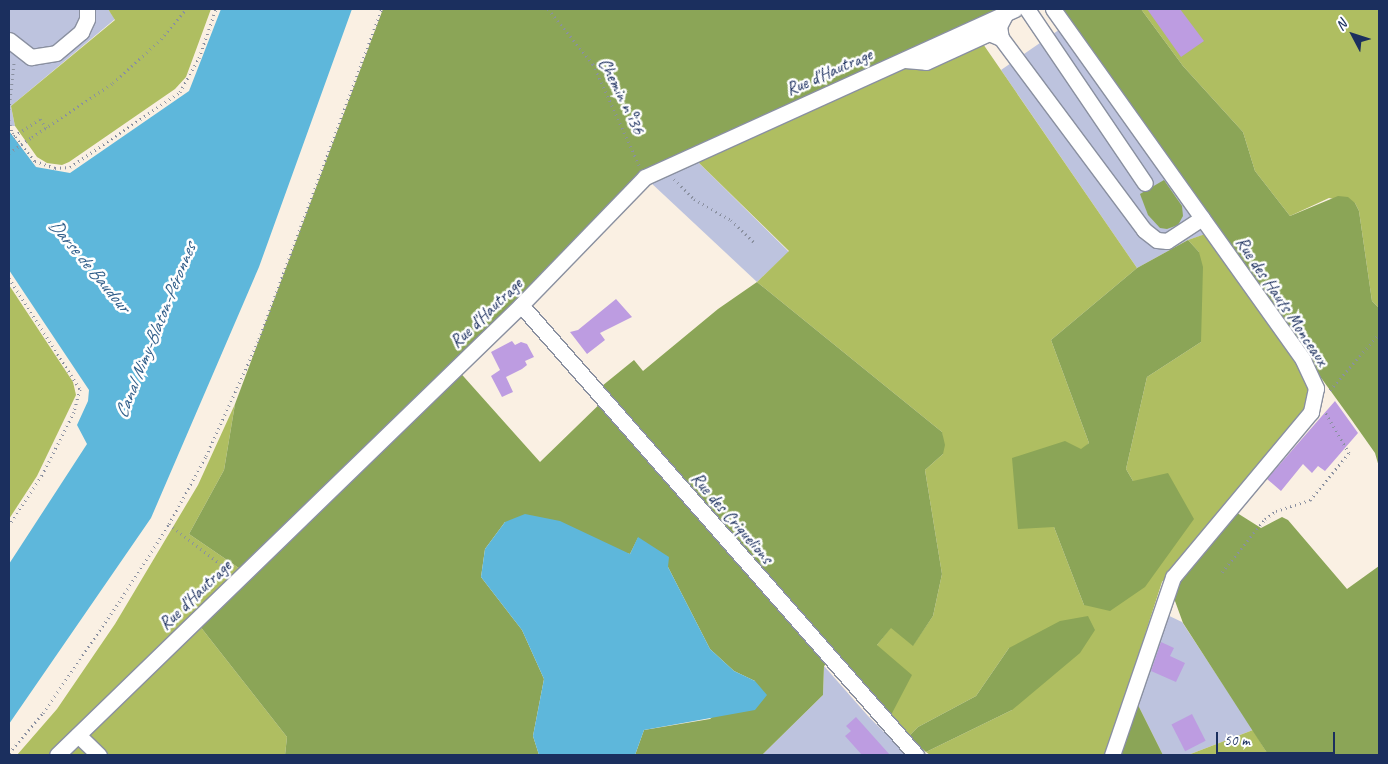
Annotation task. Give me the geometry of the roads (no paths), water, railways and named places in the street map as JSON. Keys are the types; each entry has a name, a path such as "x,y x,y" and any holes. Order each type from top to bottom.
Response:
{"street":[{"path":"9,41 31,57 56,53 81,32 87,19 87,9"},
{"path":"1027,9 1145,183"},
{"name":"Rue des Hauts Monceaux","path":"1053,9 1310,371 1316,398 1308,417 1173,577 1112,755"},
{"path":"1010,11 999,26 1001,38 1144,230 1157,240 1167,241 1202,218"},
{"name":"Rue d'Hautrage","path":"57,755 522,305 644,177 1010,11"},
{"path":"903,60 926,62 989,33 1001,38"},
{"name":"Rue des Criquelions","path":"522,305 916,755"},
{"path":"78,735 99,755"}],"water":[{"path":"221,9 352,9 259,267 151,518 9,724 9,564 87,444 77,425 88,401 89,390 9,270 9,131 36,167 70,173 189,91"},
{"path":"525,514 560,521 630,554 638,537 669,557 668,567 710,649 734,671 755,681 767,695 755,710 644,730 635,755 539,755 533,736 544,679 522,630 481,577 485,549 505,522"}],"water label":[{"name":"Darse de Baudour","path":"89,266"},
{"name":"Canal Nimy-Blaton-Péronnes","path":"156,331"}]}
